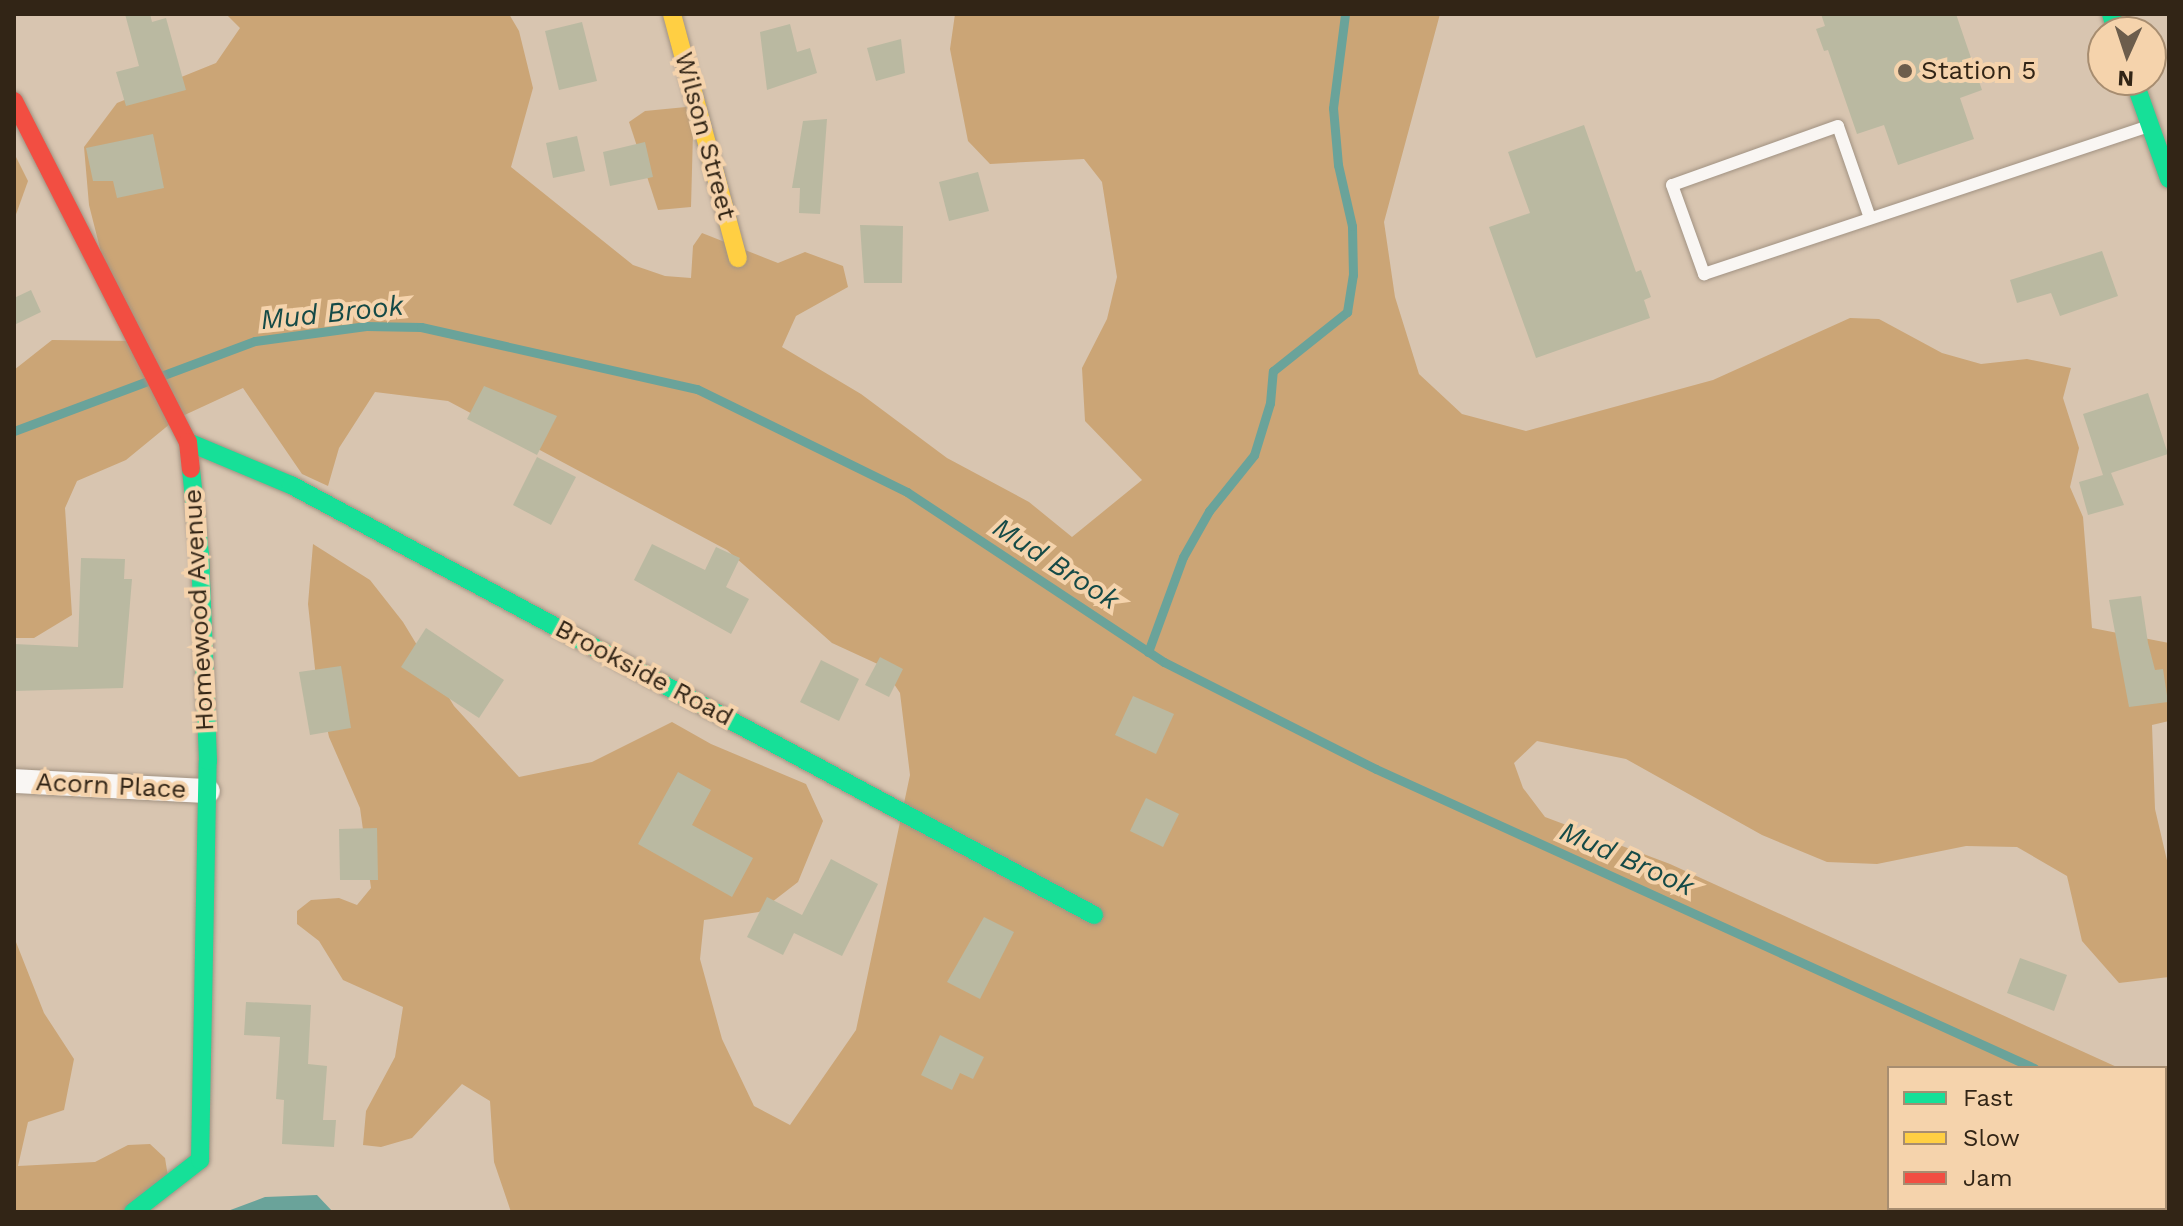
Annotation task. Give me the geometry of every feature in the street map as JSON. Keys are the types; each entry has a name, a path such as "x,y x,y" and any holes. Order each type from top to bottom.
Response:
{"street":[{"name":"Wilson Street","path":"672,14 738,258"},
{"path":"2140,96 2169,179"},
{"name":"Homewood Avenue","path":"14,101 188,442 200,555 208,791 200,1160 133,1212"},
{"name":"Brookside Road","path":"188,442 291,485 1094,915"},
{"name":"Acorn Place","path":"14,781 208,791"}],"lane":[{"path":"1870,218 1838,126 1672,185 1704,274 2150,125"}],"shaded area":[{"path":"226,14 509,14 519,31 533,88 511,167 633,265 665,276 691,278 693,246 702,233 778,263 805,252 843,266 848,287 796,316 782,347 861,394 947,458 1029,502 1072,537 1142,480 1085,421 1082,368 1107,319 1117,277 1102,182 1084,159 990,164 968,141 950,49 955,14 1440,14 1384,222 1395,297 1419,374 1462,414 1526,431 1713,380 1850,318 1879,319 1942,353 1981,364 2027,359 2071,368 2063,398 2079,448 2070,487 2083,517 2092,628 2169,643 2169,721 2152,725 2155,809 2169,869 2169,977 2119,983 2082,941 2067,876 2017,847 1966,846 1877,864 1827,862 1762,835 1626,759 1537,741 1514,763 1523,788 1545,817 1670,864 2115,1066 1887,1066 1887,1210 2167,1210 2167,1150 2169,1212 511,1212 494,1162 490,1101 462,1084 412,1138 381,1147 363,1145 366,1111 395,1057 403,1007 343,980 319,941 297,924 297,911 311,900 339,898 357,905 371,888 360,808 329,737 316,678 308,604 313,544 370,580 403,622 454,706 519,777 592,762 672,722 711,744 806,784 823,821 798,882 759,912 704,920 700,959 722,1039 754,1106 790,1125 856,1030 910,775 900,693 882,666 832,643 727,550 448,401 375,392 339,448 328,486 302,474 243,388 176,419 126,460 77,481 65,508 72,615 34,638 14,638 14,370 52,340 136,341 104,264 89,205 84,147 117,103 216,63 240,28"},
{"path":"686,107 693,132 691,207 658,210 629,122 645,111"},
{"path":"14,153 28,181 14,220"},
{"path":"14,937 44,1013 74,1059 64,1110 28,1122 18,1166 95,1162 128,1145 150,1144 165,1158 169,1183 133,1212 14,1212"}],"water":[{"path":"317,1195 333,1212 225,1212 265,1197"}],"building":[{"path":"125,14 150,14 152,22 166,18 186,90 126,106 116,72 139,66"},
{"name":"Station 5","path":"1821,14 1956,14 1982,90 1960,98 1974,139 1898,165 1884,125 1857,134 1828,50 1824,51 1816,29 1825,26"},
{"path":"582,22 597,81 559,90 545,31"},
{"path":"790,24 797,52 810,48 817,73 767,90 760,32"},
{"path":"901,39 905,73 876,81 867,48"},
{"path":"827,119 820,214 799,213 800,188 792,188 803,121"},
{"path":"1584,125 1636,272 1641,270 1651,297 1644,300 1650,318 1536,358 1489,227 1530,213 1508,152"},
{"path":"153,134 164,188 117,198 113,181 93,181 86,148"},
{"path":"577,136 585,171 553,178 546,143"},
{"path":"645,142 653,177 610,186 603,152"},
{"path":"978,172 989,211 949,221 939,182"},
{"path":"860,225 903,226 902,283 864,283"},
{"path":"2102,251 2118,296 2060,316 2051,293 2017,303 2010,280"},
{"path":"31,290 41,312 14,325 14,298"},
{"path":"484,386 557,416 537,455 467,419"},
{"path":"2148,393 2168,454 2111,473 2124,505 2088,515 2079,482 2103,475 2083,414"},
{"path":"537,457 576,477 551,525 513,505"},
{"path":"652,544 705,570 716,547 740,558 726,587 749,599 731,634 634,580"},
{"path":"81,558 125,559 124,579 132,579 123,688 14,691 14,644 78,647"},
{"path":"2141,596 2148,643 2155,670 2163,669 2168,702 2129,707 2109,600"},
{"path":"426,628 504,680 479,718 401,667"},
{"path":"880,657 903,669 889,697 865,685"},
{"path":"821,660 859,679 839,721 800,702"},
{"path":"341,666 351,728 310,735 299,672"},
{"path":"1133,696 1174,714 1156,754 1115,735"},
{"path":"678,772 711,790 692,825 753,858 732,897 638,844"},
{"path":"1146,798 1179,814 1163,847 1130,831"},
{"path":"377,828 378,880 340,880 339,829"},
{"path":"831,859 878,884 842,956 794,933 783,955 747,937 767,897 802,915"},
{"path":"984,917 1014,932 980,999 947,982"},
{"path":"2020,958 2067,975 2054,1011 2007,993"},
{"path":"246,1002 311,1005 308,1064 327,1066 323,1120 336,1120 334,1147 282,1144 284,1100 276,1099 280,1037 244,1035"},
{"path":"940,1035 984,1057 973,1079 960,1073 952,1090 921,1075"}],"waterway":[{"path":"1148,652 1183,557 1209,511 1254,455 1270,403 1273,371 1347,312 1353,275 1352,226 1338,165 1333,108 1345,14"},
{"name":"Mud Brook","path":"14,431 255,341 366,326 421,327 697,389 907,492 1164,662 1376,769 2030,1066"}],"traffic: fast":[{"path":"2140,96 2169,179"},
{"path":"188,442 291,485 1094,915"},
{"path":"133,1212 200,1160 208,761 200,555 191,469"}],"traffic: slow":[{"path":"672,14 738,258"}],"traffic: jam":[{"path":"14,101 188,442 191,469"}],"place":[{"name":"Station 5","path":"1905,71"}]}
